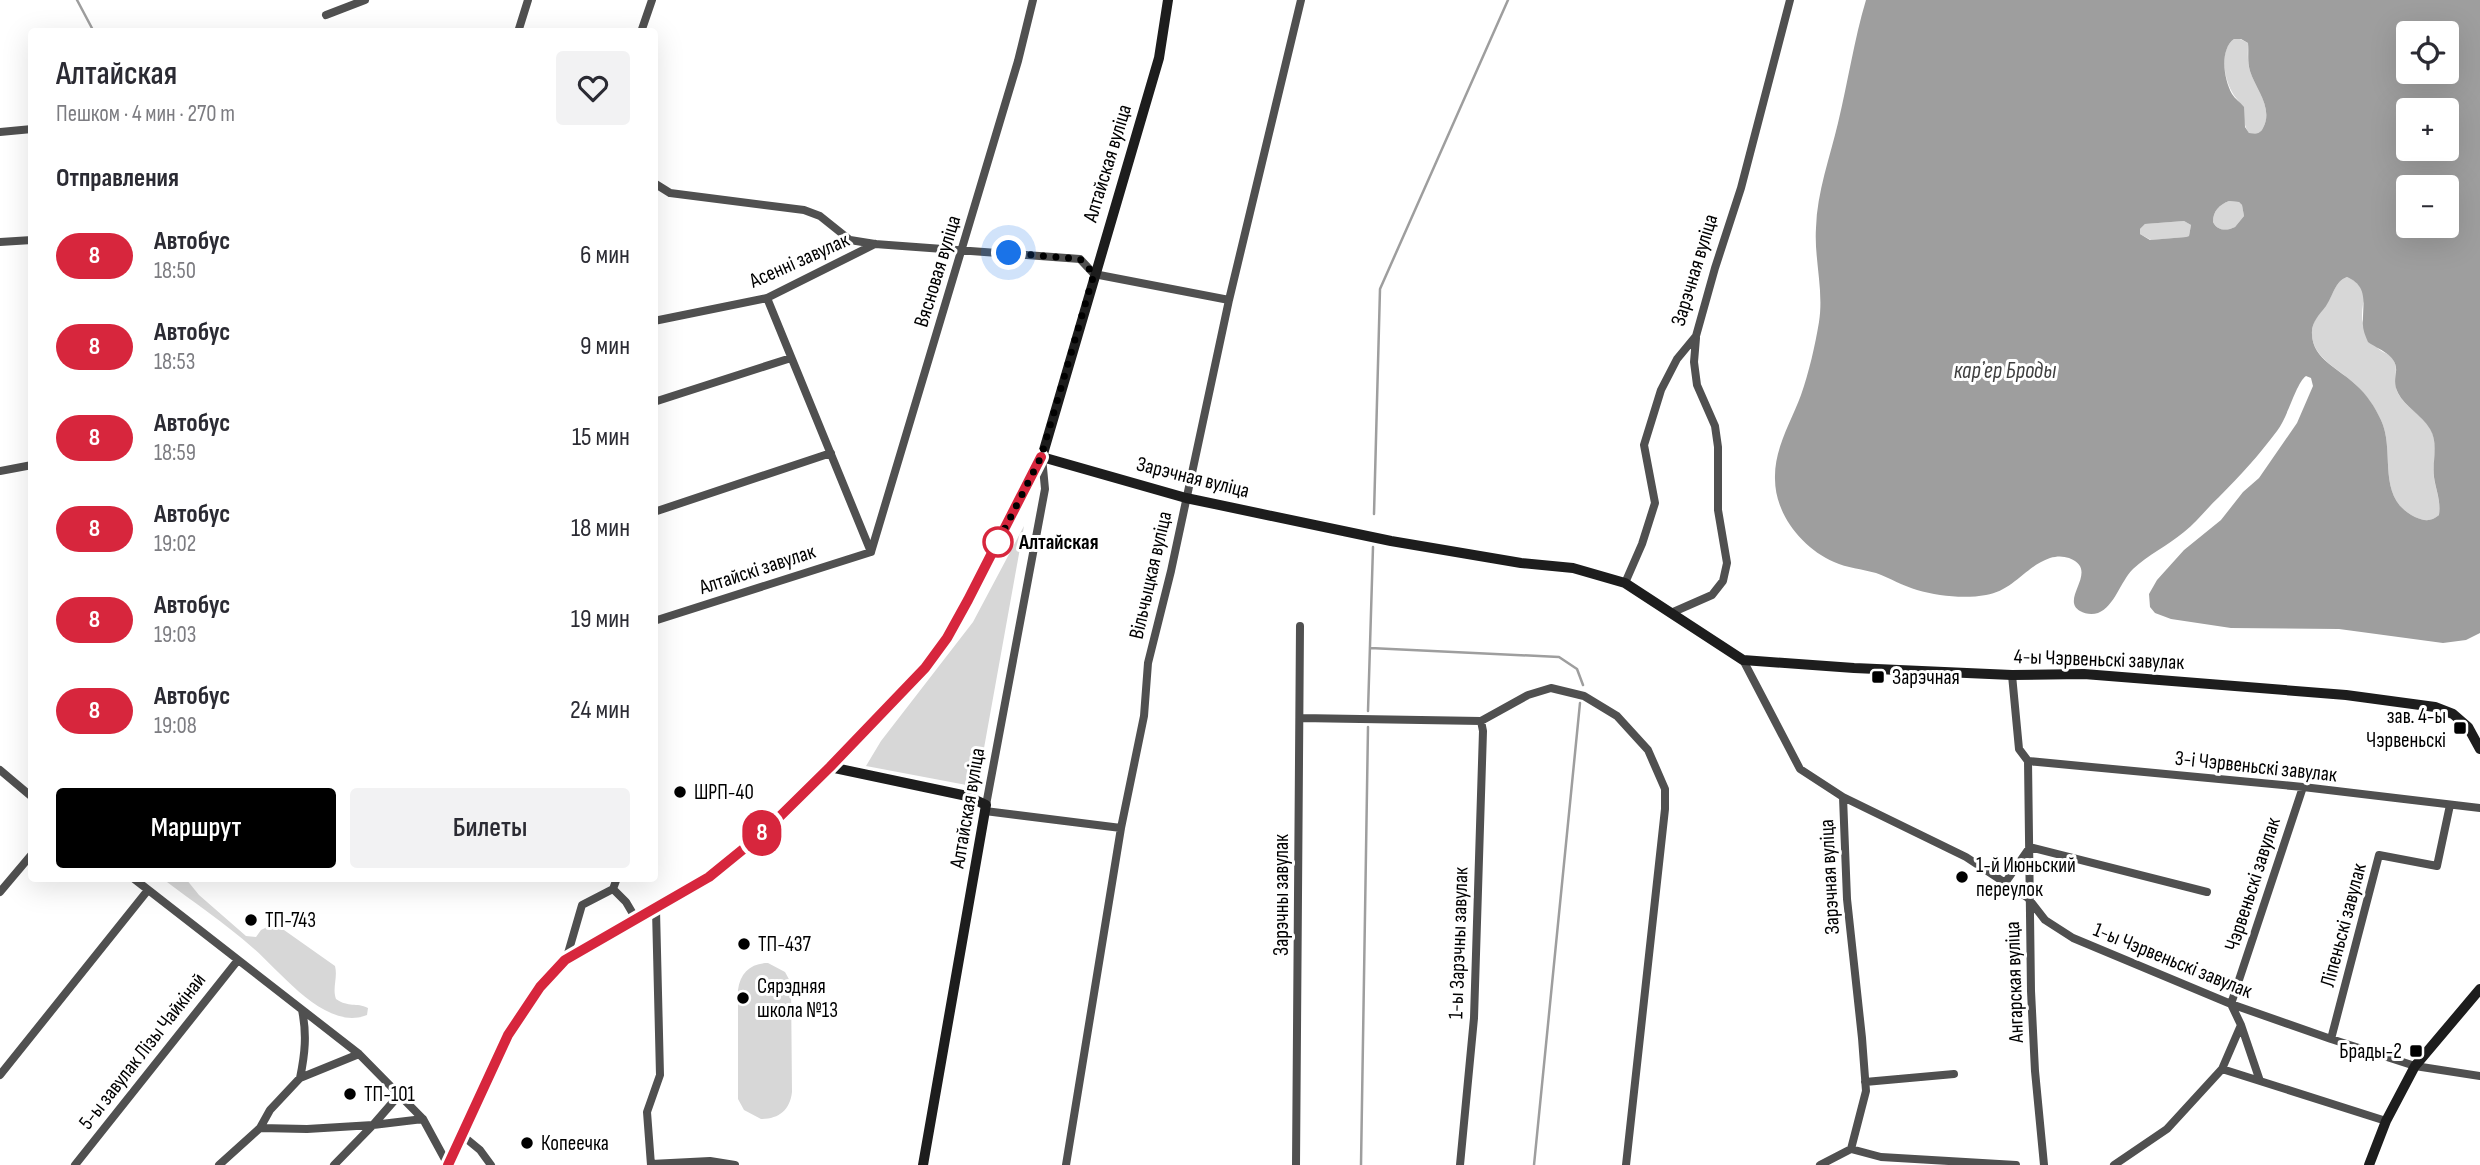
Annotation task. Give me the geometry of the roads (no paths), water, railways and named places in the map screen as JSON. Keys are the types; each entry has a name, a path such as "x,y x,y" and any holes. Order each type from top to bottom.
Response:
{"main road":[{"name":"Алтайская вуліца","path":"448,1165 508,1035 540,987 565,960 656,910 709,877 762,834 925,668 947,638 1041,457 1159,58 1168,0"},
{"name":"Зарэчная вуліца","path":"1041,457 1186,498 1391,541 1521,564 1573,568 1625,583 1742,660"},
{"name":"4-ы Чэрвеньскі завулак","path":"1742,660 2012,675 2084,674 2307,691 2435,707 2453,714 2468,727 2480,749"},
{"path":"830,767 967,796 986,808"},
{"name":"Алтайская вуліца","path":"923,1165 986,808"},
{"path":"2369,1165 2386,1121 2415,1066 2480,989"}],"street":[{"path":"326,15 365,0"},
{"path":"519,28 528,0"},
{"path":"642,28 652,0"},
{"name":"Вясновая вуліца","path":"871,552 1018,61 1033,0"},
{"name":"Вільчыцкая вуліца","path":"1066,1165 1122,828 1144,716 1148,663 1171,571 1229,300 1301,0"},
{"name":"Зарэчная вуліца","path":"1625,583 1642,544 1655,503 1644,445 1661,390 1677,359 1696,336 1744,175 1790,0"},
{"path":"0,132 28,129"},
{"path":"658,186 670,193 804,210 820,216 850,240 1080,259 1094,274 1229,300"},
{"path":"0,242 28,240"},
{"name":"Асенні завулак","path":"658,320 767,298 875,244"},
{"path":"767,298 871,552"},
{"path":"1671,613 1713,595 1723,581 1727,563 1718,510 1716,426 1697,385 1694,362 1696,336"},
{"path":"658,401 791,358"},
{"path":"658,511 831,453"},
{"name":"Алтайская вуліца","path":"986,808 1045,489 1041,457"},
{"path":"0,471 28,466"},
{"name":"Алтайскі завулак","path":"658,620 871,552"},
{"name":"Зарэчны завулак","path":"1296,1165 1300,625"},
{"name":"Зарэчная вуліца","path":"1742,660 1800,769 1843,797 1847,899 1866,1091 1850,1149"},
{"name":"Ангарская вуліца","path":"2012,675 2019,749 2028,761 2028,898 2035,1071 2044,1165"},
{"path":"1300,718 1481,721 1528,695 1551,688 1584,696 1617,716 1648,750 1665,789 1629,1158 1626,1165"},
{"name":"1-ы Зарэчны завулак","path":"1460,1165 1474,1018 1483,731 1481,721"},
{"name":"3-і Чэрвеньскі завулак","path":"2028,761 2480,808"},
{"path":"0,769 28,794"},
{"name":"Чэрвеньскі завулак","path":"2231,1004 2303,788"},
{"name":"1-ы Чэрвеньскі завулак","path":"1843,797 1966,857 2028,898 2045,920 2073,938 2231,1004 2331,1039 2415,1066 2480,1076"},
{"name":"Ліпеньскі завулак","path":"2331,1039 2379,855 2437,866 2450,805"},
{"path":"986,808 1122,828"},
{"path":"2005,883 2029,847 2207,892"},
{"path":"0,892 28,859"},
{"path":"138,882 359,1054 423,1119 448,1165"},
{"path":"565,960 582,905 613,889 616,882"},
{"path":"613,889 626,902 636,919"},
{"path":"0,1075 148,890"},
{"path":"656,910 660,1075 648,1112 651,1164 710,1161 735,1165"},
{"name":"5-ы завулак Лізы Чайкінай","path":"75,1165 237,960"},
{"path":"2231,1004 2260,1081"},
{"path":"300,1078 307,1031 302,1010"},
{"path":"2114,1165 2167,1129 2222,1069 2241,1025"},
{"path":"219,1165 260,1128 270,1110 300,1078 359,1054"},
{"path":"2222,1069 2386,1121"},
{"path":"1865,1082 1954,1073"},
{"path":"334,1165 400,1094"},
{"path":"260,1128 307,1129 423,1119"},
{"path":"463,1136 480,1150 491,1165"},
{"path":"1820,1165 1850,1149 1881,1157 2016,1165"}],"water":[{"name":"карʼер Броды","path":"1866,0 2480,0 2480,633 2466,640 2443,643 2339,629 2231,628 2171,619 2155,613 2150,607 2149,594 2157,580 2184,550 2221,520 2243,492 2259,478 2297,423 2313,386 2311,378 2306,376 2281,425 2250,465 2189,528 2133,569 2109,605 2098,613 2084,613 2075,606 2074,599 2081,570 2078,563 2067,557 2060,556 2041,562 1996,593 1969,597 1951,596 1917,590 1876,573 1839,564 1822,556 1801,539 1780,505 1776,492 1775,468 1780,446 1812,359 1820,310 1817,215","holes":["2234,39 2248,43 2250,71 2266,113 2263,128 2257,133 2249,133 2245,127 2244,107 2229,88 2224,65 2229,44","2229,201 2239,202 2244,216 2235,227 2223,229 2217,227 2213,218 2217,209","2184,221 2191,225 2189,236 2150,240 2140,234 2140,229 2145,224","2347,277 2354,281 2361,290 2363,326 2368,342 2394,361 2398,393 2427,424 2433,435 2434,477 2439,500 2439,515 2433,519 2415,517 2395,498 2391,486 2385,433 2379,415 2364,393 2328,363 2313,343 2314,323"]}],"waterway":[{"path":"77,0 92,28"},
{"path":"1374,514 1380,289 1508,0"},
{"path":"1368,711 1373,547"},
{"path":"1370,648 1559,657 1577,669 1583,685"},
{"path":"1534,1165 1580,703"},
{"path":"1361,1165 1368,727"}],"place":[{"name":"Алтайская","path":"998,542"},
{"name":"Зарэчная","path":"1878,677"},
{"name":"зав. 4-ы Чэрвеньскі","path":"2460,728"},
{"name":"ШРП-40","path":"680,792"},
{"name":"1-й Июньский переулок","path":"1962,877"},
{"name":"ТП-743","path":"251,920"},
{"name":"ТП-437","path":"744,944"},
{"name":"Сярэдняя школа №13","path":"743,998"},
{"name":"Брады-2","path":"2416,1051"},
{"name":"ТП-101","path":"350,1094"},
{"name":"Копеечка","path":"527,1143"}]}
